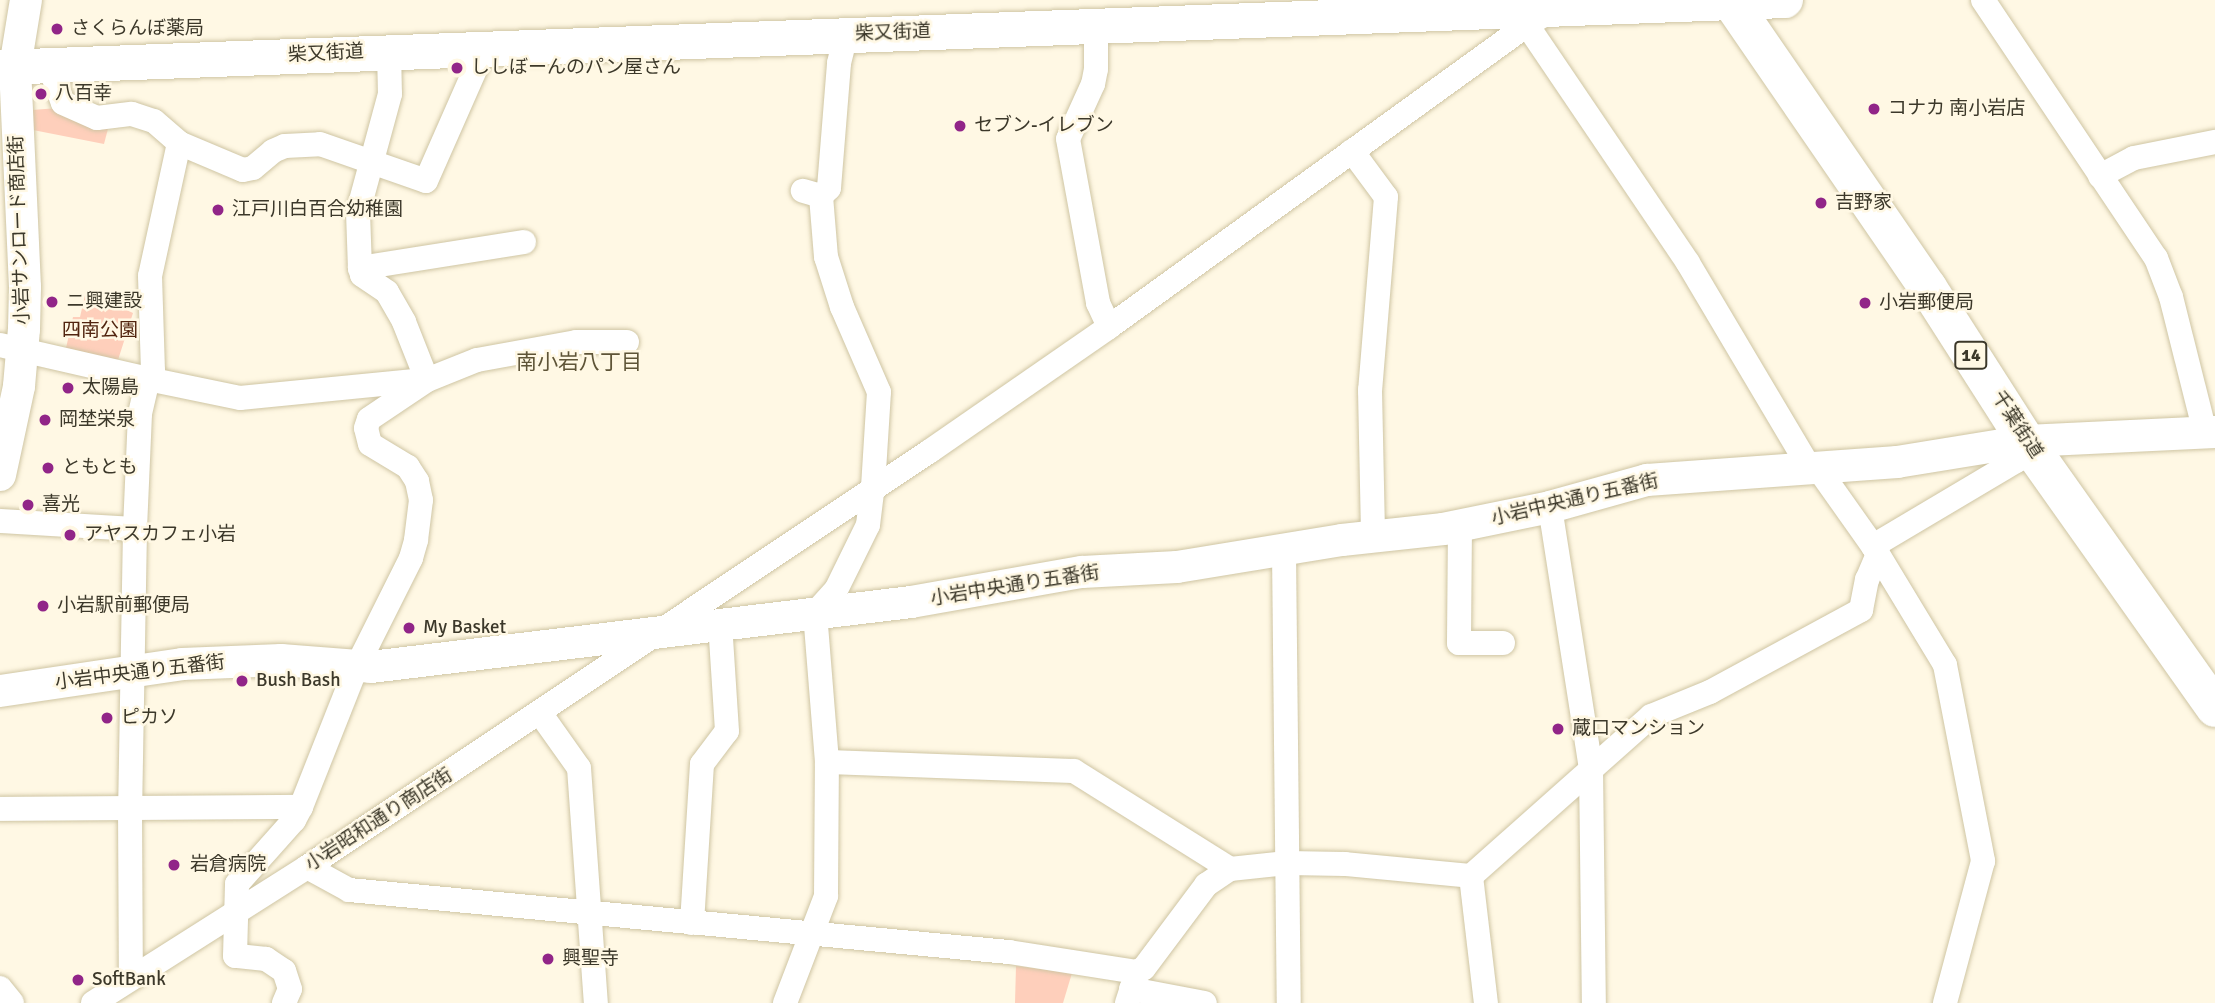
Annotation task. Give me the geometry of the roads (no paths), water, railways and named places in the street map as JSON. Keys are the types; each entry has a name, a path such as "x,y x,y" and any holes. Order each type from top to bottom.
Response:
{"highway":[{"name":"千葉街道","path":"1731,1 1928,288 2026,441 2215,708"}],"main road":[{"name":"柴又街道","path":"21,66 846,34 1550,11 1785,0"}],"street":[{"name":"小岩サンロード商店街","path":"0,475 11,434 11,348 25,288 21,66 26,0"},
{"path":"1983,0 2161,271 2210,432"},
{"path":"1550,11 1688,262 1813,467 1875,550 1945,666 1983,861 1945,1003"},
{"name":"小岩昭和通り商店街","path":"93,1003 236,914 930,451 1109,327 1550,11"},
{"path":"1097,27 1093,84 1068,139 1098,303 1109,327"},
{"path":"785,1003 826,896 827,762 816,613 836,590 868,525 879,392 842,307 826,257 812,193 830,187 839,63 846,34"},
{"path":"21,66 63,103 97,118 132,114 154,121 179,143 243,170 253,168 273,151 285,146 320,144 426,181 485,47"},
{"path":"389,51 390,94 358,212 360,268 362,275 387,292 404,322 427,380"},
{"path":"2100,176 2134,158 2215,142"},
{"path":"131,978 132,671 140,414 148,379 153,371 150,276 179,143"},
{"path":"1352,151 1386,197 1370,390 1373,537"},
{"path":"360,268 524,242"},
{"path":"284,1003 290,989 284,971 266,959 235,956 237,884 294,820 301,807 356,668 411,558 421,499 417,481 408,467 370,443 366,428 369,419 427,380 477,359 576,342 626,342"},
{"path":"11,348 240,398 427,380"},
{"name":"小岩中央通り五番街","path":"0,691 181,664 281,660 356,668 911,602 1083,572 1177,566 1460,526 1550,507 1647,480 1896,462 2026,441 2210,432"},
{"path":"1132,988 1206,885 1230,869 1287,863 1345,864 1471,876 1651,716 1710,692 1861,610 1875,550 2016,461 2026,441"},
{"path":"1550,507 1591,768 1594,1003"},
{"path":"0,521 135,529"},
{"path":"1460,526 1459,643 1503,643"},
{"path":"1284,551 1289,1003"},
{"path":"692,923 702,764 727,731 720,623"},
{"path":"540,713 579,768 596,1003"},
{"path":"827,762 1074,771 1230,869"},
{"path":"0,809 301,807"},
{"path":"307,867 349,890 588,915 1009,952 1132,988 1205,1003"},
{"path":"1471,876 1486,1003"},
{"path":"0,988 12,1003"}],"place":[{"name":"さくらんぼ薬局","path":"57,29"},
{"name":"ししぼーんのパン屋さん","path":"457,68"},
{"name":"八百幸","path":"41,94"},
{"name":"コナカ 南小岩店","path":"1874,109"},
{"name":"セブン-イレブン","path":"960,126"},
{"name":"吉野家","path":"1821,203"},
{"name":"江戸川白百合幼稚園","path":"218,210"},
{"name":"ニ興建設","path":"52,302"},
{"name":"小岩郵便局","path":"1865,303"},
{"name":"太陽島","path":"68,388"},
{"name":"岡埜栄泉","path":"45,420"},
{"name":"ともとも","path":"48,468"},
{"name":"喜光","path":"28,505"},
{"name":"アヤスカフェ小岩","path":"70,535"},
{"name":"小岩駅前郵便局","path":"43,606"},
{"name":"My Basket","path":"409,628"},
{"name":"Bush Bash","path":"242,681"},
{"name":"ピカソ","path":"107,718"},
{"name":"蔵口マンション","path":"1558,729"},
{"name":"岩倉病院","path":"174,865"},
{"name":"興聖寺","path":"548,959"},
{"name":"SoftBank","path":"78,980"}],"district":[{"name":"南小岩八丁目","path":"579,362"}],"park label":[{"name":"四南公園","path":"100,331"}]}
